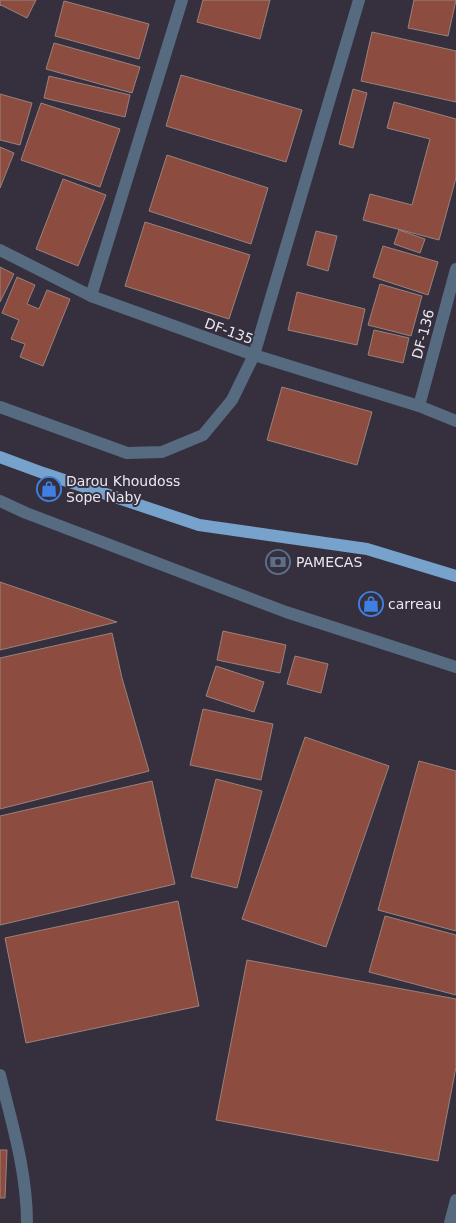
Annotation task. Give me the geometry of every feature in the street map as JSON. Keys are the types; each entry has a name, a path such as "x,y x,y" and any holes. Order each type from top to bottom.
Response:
{"main road":[{"path":"0,457 199,525 367,549 456,576"}],"street":[{"path":"91,296 182,0"},
{"path":"0,407 127,453 162,452 203,435 232,400 254,356 359,0"},
{"name":"DF-135","path":"0,250 91,296 254,356 419,406 456,421"},
{"name":"DF-136","path":"419,406 456,269"},
{"path":"0,501 26,513 286,612 456,667"},
{"path":"0,1075 24,1171 28,1223"},
{"path":"450,1223 456,1200"}],"building":[{"path":"0,0 36,0 27,18 0,6"},
{"path":"203,0 270,0 260,39 197,22"},
{"path":"414,0 456,0 448,36 408,28"},
{"path":"64,1 149,24 139,59 55,36"},
{"path":"372,32 456,51 456,102 361,81"},
{"path":"54,43 140,67 132,93 46,69"},
{"path":"181,75 302,110 286,162 166,126"},
{"path":"49,76 130,95 125,117 44,98"},
{"path":"353,89 367,93 353,148 339,144"},
{"path":"0,94 32,103 20,145 0,140"},
{"path":"394,102 456,119 456,178 439,240 363,220 370,194 412,205 430,139 387,128"},
{"path":"41,103 120,129 100,187 21,160"},
{"path":"0,147 14,153 0,188"},
{"path":"167,155 268,188 251,244 149,211"},
{"path":"63,179 106,195 78,266 36,249"},
{"path":"145,222 250,255 229,319 125,286"},
{"path":"399,230 425,239 420,253 394,244"},
{"path":"316,231 337,236 328,271 307,265"},
{"path":"383,246 438,262 428,295 373,277"},
{"path":"0,267 14,274 0,302"},
{"path":"17,277 35,285 27,304 39,309 47,290 70,299 43,366 20,357 25,344 11,339 19,320 2,313"},
{"path":"380,284 422,296 411,336 368,325"},
{"path":"297,292 365,309 357,345 288,330"},
{"path":"374,330 409,338 403,363 368,355"},
{"path":"282,387 372,412 357,465 267,440"},
{"path":"0,582 117,622 0,650"},
{"path":"223,631 286,645 280,673 217,660"},
{"path":"112,633 122,678 149,771 0,809 0,658"},
{"path":"295,656 328,664 321,693 287,684"},
{"path":"216,666 264,682 254,712 206,696"},
{"path":"203,709 273,724 261,780 190,765"},
{"path":"305,737 389,766 326,947 242,919"},
{"path":"419,761 456,771 456,931 378,910"},
{"path":"216,779 262,791 237,888 191,877"},
{"path":"152,781 175,884 0,925 0,816"},
{"path":"178,901 199,1006 26,1043 5,938"},
{"path":"385,916 456,935 456,995 369,972"},
{"path":"247,960 456,999 456,1067 438,1161 216,1120"},
{"path":"0,1150 7,1150 5,1198 0,1198"}],"place":[{"name":"Darou Khoudoss Sope Naby","path":"49,489"},
{"name":"PAMECAS","path":"278,562"},
{"name":"carreau","path":"371,604"}]}
